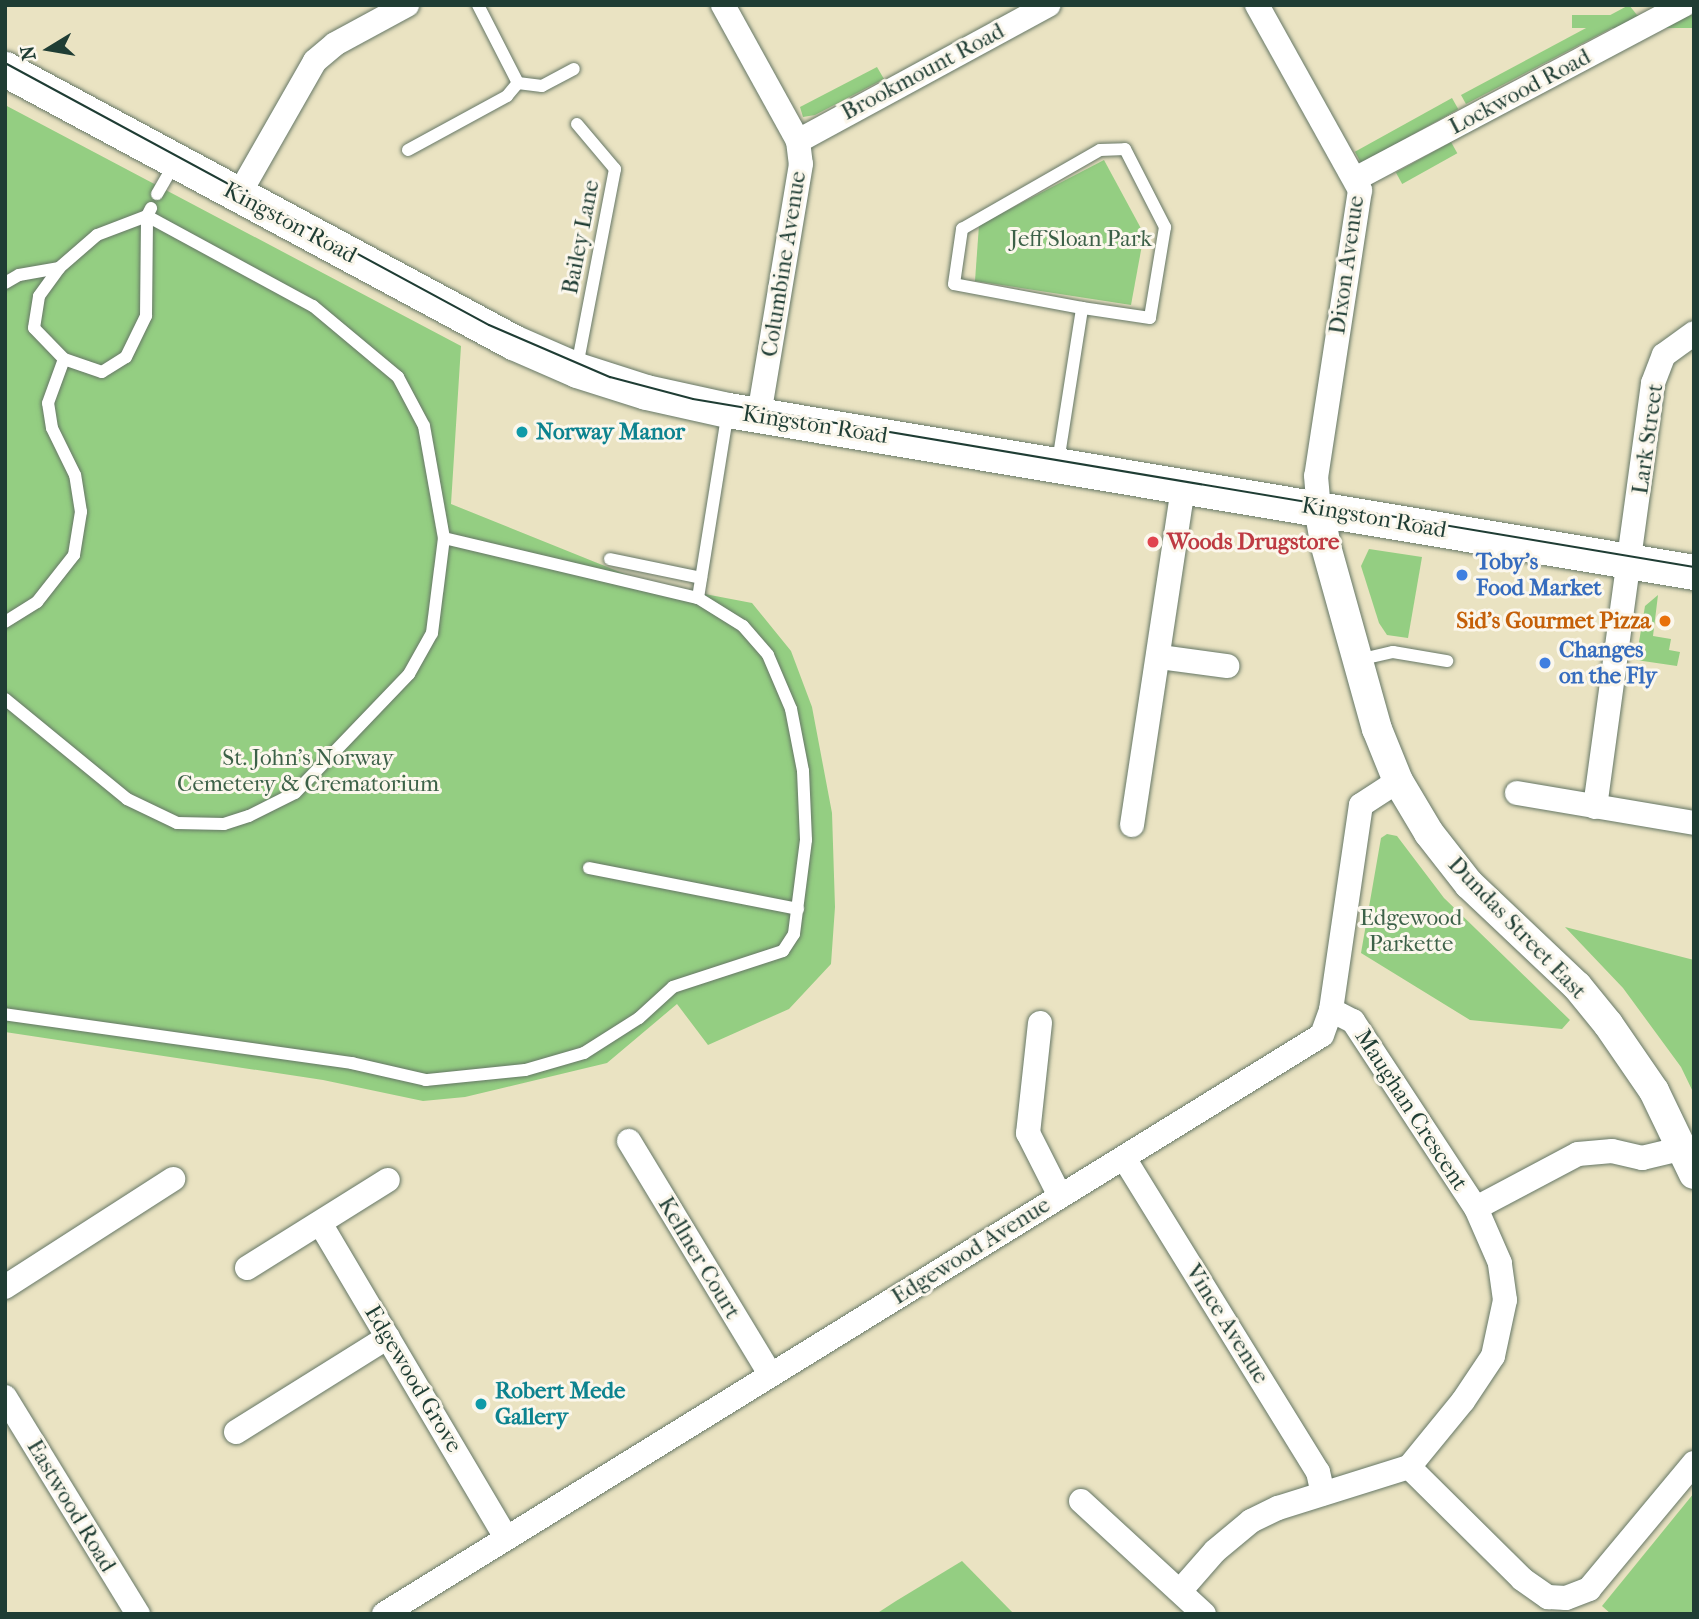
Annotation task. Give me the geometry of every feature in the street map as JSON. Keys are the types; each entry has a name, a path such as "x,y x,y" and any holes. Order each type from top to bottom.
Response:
{"main road":[{"name":"Kingston Road","path":"5,69 513,342 576,370 743,413 1694,572"}],"street":[{"path":"238,196 315,61 335,44 407,5"},
{"name":"Columbine Avenue","path":"723,5 798,141 801,164 743,413"},
{"name":"Brookmount Road","path":"798,141 1049,5"},
{"name":"Dixon Avenue","path":"1257,5 1336,152 1357,178 1361,202 1316,476 1320,508"},
{"name":"Lockwood Road","path":"1357,178 1684,5"},
{"name":"Lark Street","path":"1595,807 1631,561 1653,383 1664,355 1694,333"},
{"path":"1132,825 1160,657 1183,486"},
{"name":"Dundas Street East","path":"1320,508 1357,660 1377,729 1398,781 1429,833 1463,876 1577,986 1608,1024 1654,1091 1689,1161"},
{"path":"1160,657 1227,666"},
{"name":"Edgewood Avenue","path":"384,1614 505,1536 1322,1035 1331,1010 1362,805 1398,781"},
{"path":"1517,793 1694,823"},
{"name":"Maughan Crescent","path":"1331,1010 1353,1021 1476,1208 1578,1154 1612,1151 1642,1158 1689,1161"},
{"path":"1040,1023 1028,1133 1060,1196"},
{"name":"Kellner Court","path":"629,1141 770,1374"},
{"name":"Vince Avenue","path":"1124,1158 1318,1472 1323,1493"},
{"path":"5,1287 173,1179"},
{"path":"247,1268 388,1180"},
{"path":"1180,1591 1215,1551 1251,1521 1323,1493 1409,1467 1481,1377 1498,1339 1505,1300 1500,1263 1476,1208"},
{"name":"Edgewood Grove","path":"320,1223 505,1536"},
{"path":"236,1432 388,1337"},
{"name":"Eastwood Road","path":"5,1397 138,1614"},
{"path":"1409,1467 1539,1593 1577,1605 1694,1463"},
{"path":"1081,1501 1204,1614"}],"lane":[{"path":"478,5 518,83"},
{"path":"518,83 542,86 574,69"},
{"path":"408,150 507,96 518,83"},
{"name":"Bailey Lane","path":"576,370 615,169 577,124"},
{"path":"1125,149 1165,227 1150,318 1082,309 954,284 962,229 1100,150 1125,149"},
{"path":"157,194 175,160"},
{"path":"149,212 146,316 126,357 102,372 64,359 34,328 39,296 59,268 97,235 149,212"},
{"path":"5,699 127,799 177,823 224,824 249,816 295,793 409,674 432,633 444,538 424,426 398,377 313,306 149,212"},
{"path":"5,283 19,275 59,268"},
{"path":"1057,466 1082,309"},
{"path":"5,622 37,602 74,555 79,500 75,475 52,429 48,403 64,359"},
{"path":"698,598 743,413"},
{"path":"5,1014 352,1063 426,1080 525,1070 583,1053 639,1018 673,987 783,951 794,934 806,841 803,771 791,709 768,656 743,626 698,598 444,538"},
{"path":"610,559 701,578"},
{"path":"1357,660 1393,652 1447,661"},
{"path":"589,868 798,909"}],"green space":[{"path":"1629,5 1637,15 1466,104 1461,95"},
{"path":"1572,15 1694,15 1694,28 1572,28"},
{"path":"877,67 884,79 815,115 803,117 800,107"},
{"path":"1452,98 1458,109 1361,163 1355,152"},
{"name":"St. John's Norway Cemetery & Crematorium","path":"5,105 461,346 451,504 647,583 752,603 791,651 812,707 832,813 835,907 831,964 789,1009 708,1045 677,1004 607,1063 465,1097 423,1101 323,1080 5,1032"},
{"path":"1451,142 1457,153 1402,184 1396,173"},
{"name":"Jeff Sloan Park","path":"1104,160 1144,234 1131,305 975,281 979,225"},
{"path":"1369,549 1422,557 1408,638 1387,635 1379,623 1361,566"},
{"path":"1658,595 1653,636 1671,639 1669,650 1680,652 1677,666 1636,660 1645,606"},
{"name":"Edgewood Parkette","path":"1387,834 1397,836 1444,898 1570,1020 1562,1029 1470,1020 1361,953 1381,838"},
{"path":"1565,927 1694,960 1694,1094 1681,1067 1623,988"},
{"path":"1694,1493 1694,1614 1611,1614 1602,1606"},
{"path":"962,1561 1014,1614 876,1614 896,1601"}],"tram line":[{"path":"5,63 489,325 610,377 693,399 1694,567"}],"place":[{"name":"Norway Manor","path":"522,432"},
{"name":"Woods Drugstore","path":"1153,542"},
{"name":"Toby's Food Market","path":"1462,575"},
{"name":"Sid's Gourmet Pizza","path":"1665,621"},
{"name":"Changes on the Fly","path":"1545,663"},
{"name":"Robert Mede Gallery","path":"481,1404"}]}
